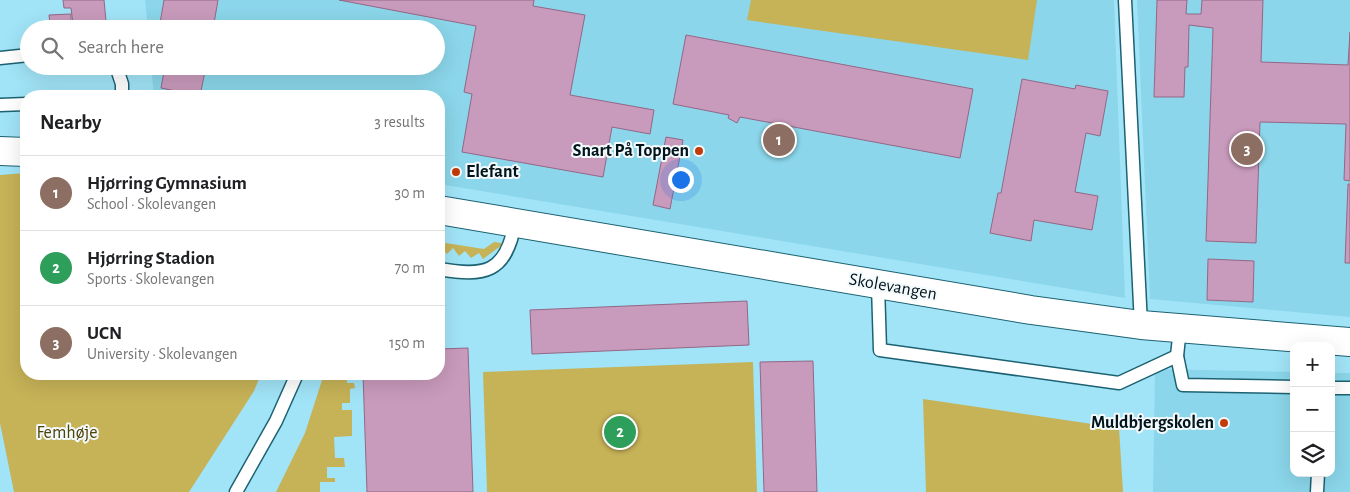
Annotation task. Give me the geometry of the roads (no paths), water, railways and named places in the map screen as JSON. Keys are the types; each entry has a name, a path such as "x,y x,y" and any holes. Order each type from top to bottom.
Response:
{"street":[{"path":"0,151 20,152"},
{"name":"Skolevangen","path":"445,211 1031,310 1142,325 1350,342"}],"lane":[{"path":"1125,0 1142,325"},
{"path":"0,58 20,56"},
{"path":"119,75 122,90"},
{"path":"0,105 20,104"},
{"path":"445,270 478,273 491,267 504,258 511,245 515,223"},
{"path":"878,285 880,350 1119,383 1176,356"},
{"path":"1180,328 1176,356 1183,385 1290,387"},
{"path":"236,492 276,421 294,380"},
{"path":"1335,388 1350,388"},
{"path":"1317,492 1318,477"}],"place":[{"name":"Hjørring Gymnasium","path":"779,140"},
{"name":"UCN","path":"1247,149"},
{"name":"Snart På Toppen","path":"699,151"},
{"name":"Elefant","path":"456,172"},
{"name":"Muldbjergskolen","path":"1224,423"},
{"name":"Hjørring Stadion","path":"620,432"}],"park label":[{"name":"Femhøje","path":"67,433"}]}
